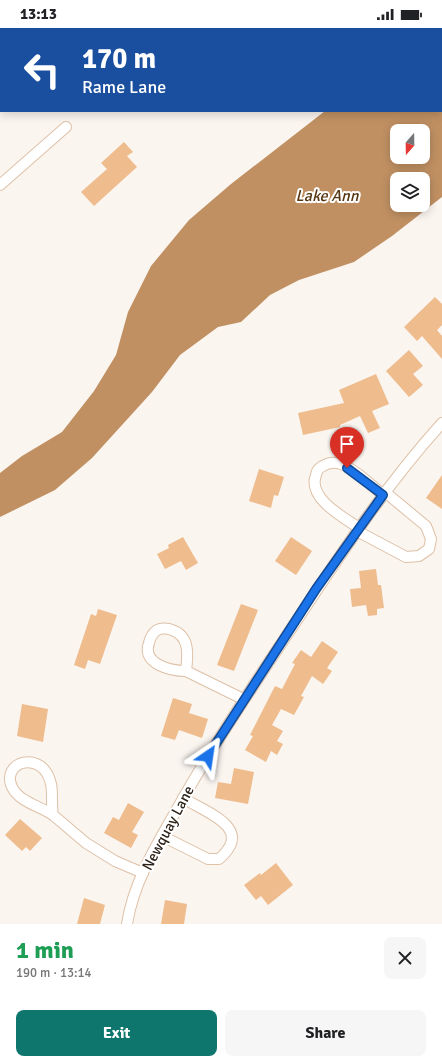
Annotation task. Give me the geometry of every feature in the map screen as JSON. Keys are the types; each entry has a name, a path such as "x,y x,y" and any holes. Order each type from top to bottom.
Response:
{"street":[{"path":"0,185 66,128"},
{"name":"Newquay Lane","path":"127,924 129,910 143,872 183,798 243,699 358,529 384,494 442,423"},
{"path":"327,463 340,464 354,472 384,494 426,526 431,539 429,549 419,556 406,557 358,529 317,494 314,481 318,469 327,463"},
{"path":"186,672 188,657 186,642 179,632 169,628 158,630 151,638 147,647 150,658 166,668 186,672 243,699"},
{"path":"53,815 51,784 46,773 39,765 29,761 19,763 12,770 10,778 12,787 20,797 53,815 86,843 125,866 143,872"},
{"path":"162,836 208,859 219,859 228,851 232,841 231,832 224,821 183,798"}],"water":[{"name":"Lake Ann","path":"324,112 442,112 442,197 430,206 430,172 390,172 390,212 423,212 392,236 354,262 299,280 270,295 241,322 218,327 180,355 152,392 92,458 55,490 0,517 0,473 22,456 62,432 94,391 116,355 128,312 151,266 189,220 231,184"}],"building":[{"path":"124,142 133,152 127,156 137,167 94,206 81,192 107,169 101,163"},
{"path":"435,297 442,304 442,325 437,330 442,336 442,359 422,336 417,341 404,327"},
{"path":"409,350 423,366 413,374 423,385 409,397 386,371"},
{"path":"376,374 389,404 372,411 380,428 368,433 360,416 340,425 340,427 303,435 298,413 344,403 339,390"},
{"path":"259,469 284,477 278,496 274,495 271,508 249,501"},
{"path":"442,475 442,509 426,498"},
{"path":"183,537 198,563 186,570 181,561 165,569 157,554 169,548 168,545"},
{"path":"291,537 312,551 296,575 275,561"},
{"path":"376,569 378,585 381,585 384,608 377,609 377,615 368,616 366,605 352,607 350,589 361,588 359,571"},
{"path":"241,604 258,610 234,671 217,665"},
{"path":"98,609 117,615 100,664 88,660 85,669 74,665 91,614 96,616"},
{"path":"322,641 338,652 327,668 332,671 323,684 312,676 301,696 304,697 294,715 281,709 272,725 283,731 277,741 283,744 277,755 271,751 266,762 245,750 253,736 250,735 275,686 282,689 295,664 292,663 301,650 311,657"},
{"path":"173,698 192,704 189,713 208,719 202,738 179,730 175,740 161,736"},
{"path":"22,704 48,709 43,742 17,736"},
{"path":"234,768 254,772 248,804 215,798 218,782 231,784"},
{"path":"128,803 144,812 132,832 138,835 131,848 104,833 113,817 119,820"},
{"path":"20,819 42,838 30,851 26,847 22,851 5,835"},
{"path":"276,863 293,885 268,905 261,896 256,900 244,885 260,873 261,875"},
{"path":"84,898 105,905 100,924 77,924"},
{"path":"165,900 187,904 184,924 161,924"}],"route":[{"path":"208,756 243,699 289,632 316,589 383,495 347,468"}]}
